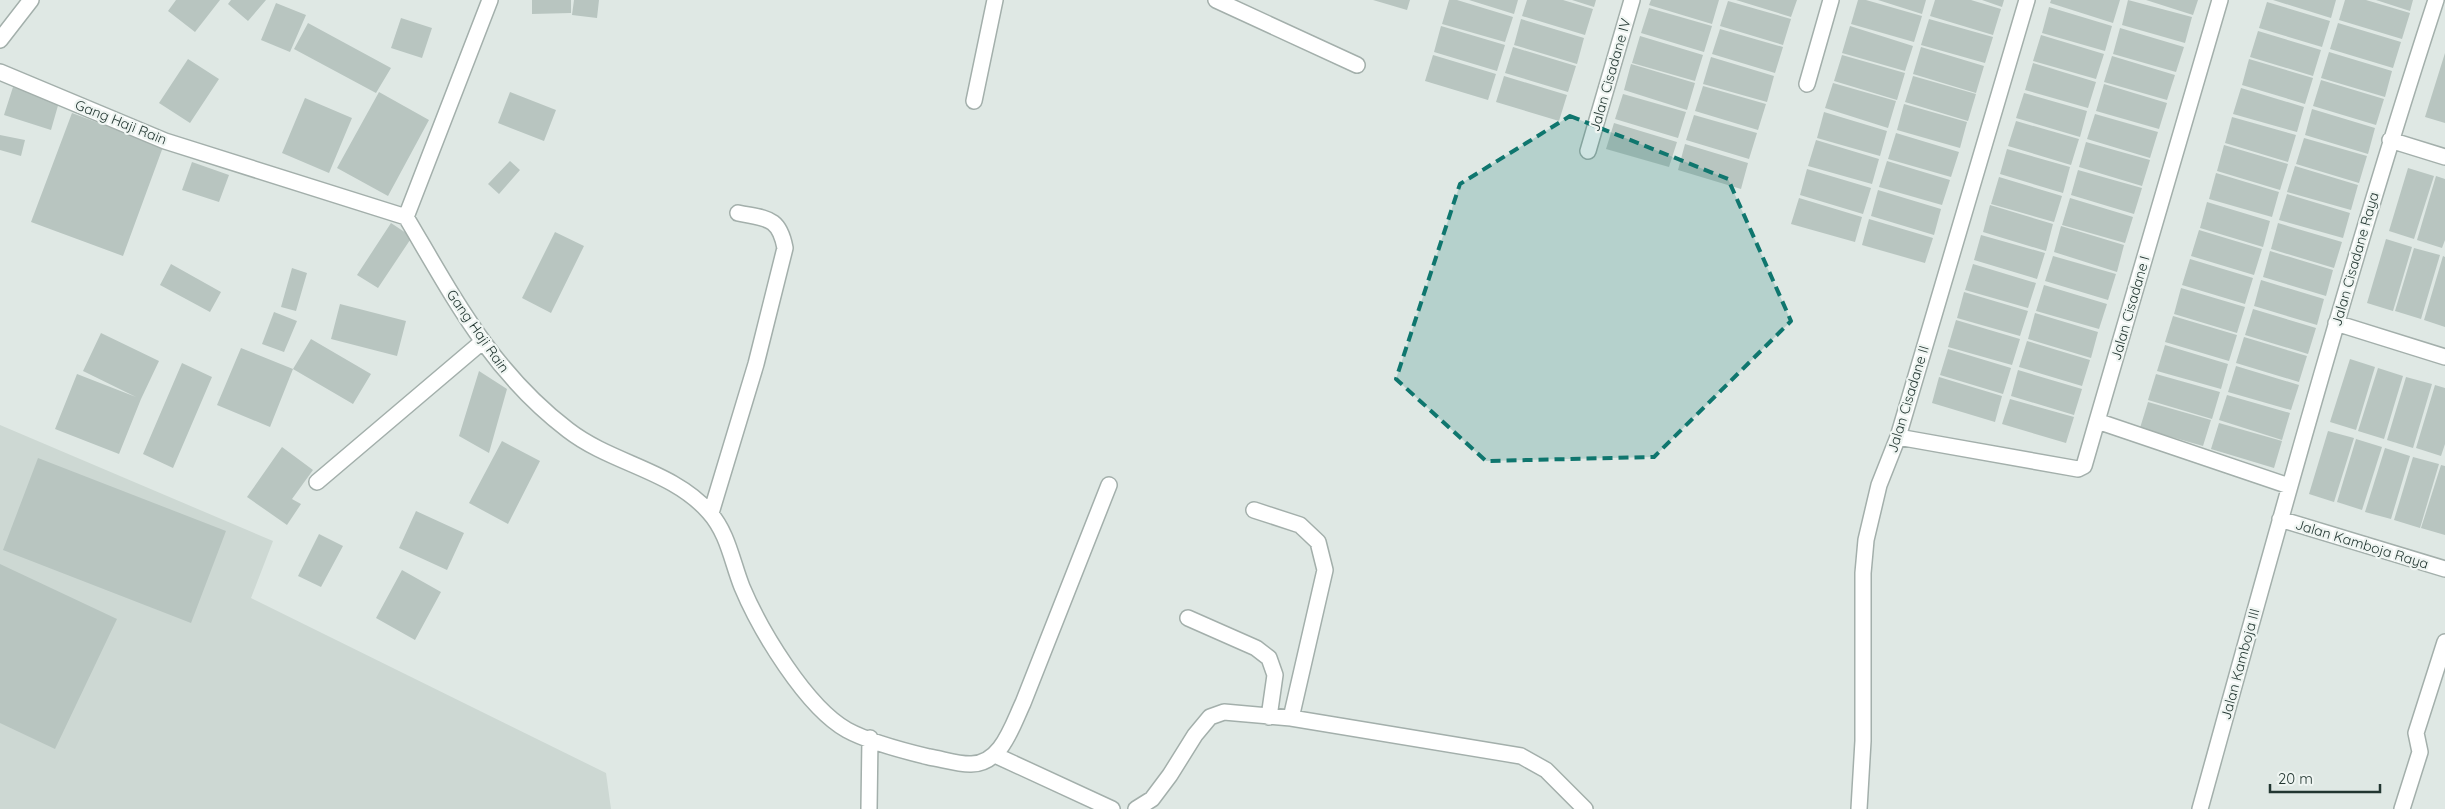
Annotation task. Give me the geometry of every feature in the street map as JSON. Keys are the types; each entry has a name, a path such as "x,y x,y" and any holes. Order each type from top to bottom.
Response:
{"street":[{"path":"0,40 31,0"},
{"path":"406,217 490,0"},
{"path":"974,101 995,0"},
{"path":"1216,0 1357,65"},
{"name":"Jalan Cisadane IV","path":"1588,151 1632,0"},
{"path":"1807,84 1831,0"},
{"name":"Jalan Cisadane II","path":"1859,809 1864,741 1862,573 1866,540 1879,485 1898,437 2027,0"},
{"name":"Jalan Cisadane I","path":"1898,437 2078,469 2084,466 2220,0"},
{"name":"Jalan Cisadane Raya","path":"2280,519 2390,140 2436,0"},
{"name":"Gang Haji Rain","path":"0,72 165,141 406,217 482,342 519,387 569,431 607,452 688,491 711,513 722,530 742,588 764,631 790,670 824,713 847,730 898,750 970,764 984,762 995,755"},
{"path":"2390,140 2445,157"},
{"path":"711,513 756,364 785,248 782,231 770,220 738,213"},
{"path":"2336,323 2445,357"},
{"path":"317,482 482,342"},
{"path":"2097,421 2289,486"},
{"path":"1109,485 1023,703 1008,735 995,755 1112,809"},
{"path":"1254,510 1300,525 1318,542 1325,570 1291,718"},
{"name":"Jalan Kamboja Raya","path":"2280,519 2445,569"},
{"name":"Jalan Kamboja III","path":"2200,809 2280,519"},
{"path":"1188,618 1256,648 1269,658 1275,675 1269,717"},
{"path":"2402,809 2420,752 2416,733 2445,642"},
{"path":"1136,809 1152,799 1170,775 1195,735 1210,717 1224,712 1291,718 1495,750 1521,756 1546,770 1585,809"},
{"path":"869,809 870,738"}],"highlighted area":[{"path":"1570,116 1728,179 1791,321 1654,457 1486,461 1396,379 1460,184"}],"shaded area":[{"path":"0,425 273,541 251,598 606,773 611,809 0,809"}],"building":[{"path":"176,0 220,0 195,32 168,11"},
{"path":"231,0 266,0 248,21 228,4"},
{"path":"532,0 571,0 571,13 532,14"},
{"path":"574,0 599,0 597,18 572,15"},
{"path":"1373,0 1410,0 1407,10"},
{"path":"1449,0 1457,0 1513,17 1505,42 1442,24"},
{"path":"1469,0 1518,0 1514,14"},
{"path":"1527,0 1563,0 1593,9 1585,35 1522,16"},
{"path":"1572,0 1596,0 1594,7"},
{"path":"1651,0 1719,0 1712,24 1649,5"},
{"path":"1736,0 1797,0 1791,17"},
{"path":"1858,0 1866,0 1922,16 1914,42 1851,24"},
{"path":"1878,0 1926,0 1922,14"},
{"path":"1935,0 1971,0 2001,9 1993,35 1930,16"},
{"path":"1982,0 2004,0 2002,7"},
{"path":"2051,0 2120,0 2113,23 2050,3"},
{"path":"2128,0 2192,17 2185,43 2122,25"},
{"path":"2146,0 2198,0 2193,15"},
{"path":"2273,0 2336,0 2331,18"},
{"path":"2345,0 2366,0 2410,13 2402,39 2339,20"},
{"path":"2376,0 2413,0 2410,11"},
{"path":"1728,1 1791,19 1783,45 1720,26"},
{"path":"2267,2 2330,21 2322,47 2259,28"},
{"path":"276,3 306,15 290,52 261,40"},
{"path":"2049,7 2112,26 2105,51 2042,33"},
{"path":"1649,8 1712,26 1704,52 1641,33"},
{"path":"401,18 432,28 422,58 391,48"},
{"path":"1521,19 1584,38 1577,64 1514,45"},
{"path":"1929,19 1993,37 1985,63 1921,45"},
{"path":"308,23 391,68 376,93 294,49"},
{"path":"2338,23 2401,42 2393,68 2330,49"},
{"path":"1441,26 1505,45 1497,71 1434,52"},
{"path":"1850,26 1913,46 1905,71 1842,53"},
{"path":"2120,28 2184,47 2176,72 2113,54"},
{"path":"1720,29 1783,47 1775,73 1712,54"},
{"path":"2258,31 2321,50 2313,76 2250,57"},
{"path":"2041,35 2104,54 2096,79 2033,61"},
{"path":"1640,36 1703,55 1695,81 1632,63"},
{"path":"1513,47 1576,66 1568,92 1505,73"},
{"path":"1921,47 1984,66 1976,93 1913,74"},
{"path":"2329,52 2392,71 2385,97 2321,78"},
{"path":"2445,53 2445,123 2425,117"},
{"path":"1433,55 1496,74 1488,100 1425,81"},
{"path":"1842,55 1905,73 1897,100 1834,81"},
{"path":"2112,56 2175,75 2167,100 2104,82"},
{"path":"1711,57 1774,76 1767,102 1703,84"},
{"path":"188,59 219,79 190,123 159,103"},
{"path":"2249,59 2313,78 2305,104 2242,85"},
{"path":"2033,63 2096,82 2088,108 2025,90"},
{"path":"1631,64 1695,83 1687,110 1624,90"},
{"path":"1504,76 1567,95 1559,121 1496,102"},
{"path":"1913,76 1976,94 1968,121 1905,102"},
{"path":"2321,80 2384,99 2376,125 2313,106"},
{"path":"1833,83 1896,101 1888,128 1825,108"},
{"path":"2104,84 2167,103 2159,129 2096,111"},
{"path":"1703,86 1766,104 1758,130 1695,111"},
{"path":"13,87 59,102 51,130 4,115"},
{"path":"2241,88 2304,107 2297,132 2233,114"},
{"path":"379,92 429,120 388,196 337,168"},
{"path":"510,92 556,110 544,141 498,123"},
{"path":"2024,93 2087,111 2080,137 2016,118"},
{"path":"1623,94 1686,112 1678,138 1615,119"},
{"path":"305,98 352,118 329,173 282,153"},
{"path":"1904,104 1967,122 1960,148 1897,130"},
{"path":"2312,109 2375,128 2368,154 2305,135"},
{"path":"1824,112 1887,131 1880,156 1817,138"},
{"path":"72,113 163,147 123,256 31,222"},
{"path":"2095,114 2158,132 2150,158 2087,139"},
{"path":"1694,115 1757,133 1749,159 1686,140"},
{"path":"2232,117 2296,135 2288,162 2225,143"},
{"path":"2016,121 2079,139 2071,165 2008,146"},
{"path":"1614,123 1677,142 1669,167 1606,149"},
{"path":"1896,133 1959,152 1951,177 1888,159"},
{"path":"0,135 25,140 21,156 0,150"},
{"path":"2304,138 2367,156 2359,183 2296,164"},
{"path":"1816,140 1879,159 1872,184 1808,166"},
{"path":"2086,142 2150,160 2142,186 2079,167"},
{"path":"1685,144 1748,163 1741,189 1678,170"},
{"path":"2224,145 2288,164 2280,190 2217,171"},
{"path":"2007,149 2070,167 2063,193 2000,174"},
{"path":"510,161 520,170 499,194 488,184"},
{"path":"1887,161 1950,180 1942,205 1879,187"},
{"path":"192,162 229,175 219,202 182,190"},
{"path":"2295,166 2358,185 2351,210 2287,192"},
{"path":"2408,168 2434,176 2414,239 2389,231"},
{"path":"1807,169 1871,188 1863,214 1800,195"},
{"path":"2078,170 2142,188 2134,214 2071,195"},
{"path":"2216,173 2279,192 2272,217 2209,199"},
{"path":"2436,176 2445,179 2445,240 2442,248 2417,240"},
{"path":"1999,177 2062,196 2054,222 1991,204"},
{"path":"1878,190 1941,209 1934,235 1871,216"},
{"path":"2287,194 2350,213 2343,238 2279,220"},
{"path":"1799,198 1862,217 1855,242 1791,224"},
{"path":"2070,198 2133,217 2125,243 2062,225"},
{"path":"2207,202 2270,221 2263,247 2200,228"},
{"path":"1990,205 2053,224 2046,251 1983,232"},
{"path":"1869,219 1933,238 1925,263 1862,245"},
{"path":"391,223 412,237 378,288 357,275"},
{"path":"2278,223 2342,242 2334,268 2271,249"},
{"path":"2061,226 2124,245 2117,272 2054,252"},
{"path":"2199,230 2262,249 2254,275 2191,256"},
{"path":"555,232 584,246 551,313 522,298"},
{"path":"1981,235 2045,253 2037,279 1974,260"},
{"path":"2386,239 2412,247 2393,311 2367,303"},
{"path":"2414,248 2440,255 2421,319 2395,311"},
{"path":"2270,251 2333,270 2326,296 2263,277"},
{"path":"2053,256 2116,274 2108,300 2045,281"},
{"path":"2443,256 2445,257 2445,327 2424,320"},
{"path":"2190,259 2253,278 2245,304 2182,285"},
{"path":"171,264 221,292 210,312 160,285"},
{"path":"1973,264 2036,283 2028,308 1965,290"},
{"path":"292,268 307,273 296,311 281,307"},
{"path":"2261,280 2324,299 2317,325 2254,306"},
{"path":"2044,285 2107,304 2099,329 2036,311"},
{"path":"2181,288 2245,307 2237,333 2174,314"},
{"path":"1964,292 2028,311 2020,336 1957,318"},
{"path":"340,304 406,321 397,356 331,339"},
{"path":"2253,309 2316,328 2308,354 2245,335"},
{"path":"274,312 297,321 284,352 262,344"},
{"path":"2035,313 2098,332 2091,358 2028,339"},
{"path":"2173,316 2237,335 2229,361 2165,342"},
{"path":"1956,320 2020,339 2012,365 1948,347"},
{"path":"101,333 159,361 141,399 119,454 55,429 77,374 136,397 83,371"},
{"path":"2244,337 2307,356 2299,382 2236,363"},
{"path":"311,339 371,374 353,404 293,369"},
{"path":"2027,341 2090,360 2082,386 2019,367"},
{"path":"2165,345 2228,364 2221,389 2157,371"},
{"path":"241,348 293,369 270,427 217,405"},
{"path":"1948,349 2011,368 2003,394 1940,375"},
{"path":"2350,359 2375,367 2356,430 2330,422"},
{"path":"182,363 212,377 173,468 143,454"},
{"path":"2236,366 2299,385 2291,410 2228,392"},
{"path":"2378,368 2403,376 2384,439 2358,431"},
{"path":"2018,370 2082,389 2074,415 2011,396"},
{"path":"479,371 507,389 489,453 459,436"},
{"path":"2156,374 2220,392 2212,419 2148,400"},
{"path":"1939,377 2002,396 1995,422 1932,403"},
{"path":"2406,377 2432,384 2413,448 2387,440"},
{"path":"2435,385 2445,388 2445,444 2441,456 2416,448"},
{"path":"2227,395 2290,413 2282,440 2219,420"},
{"path":"2010,399 2074,417 2066,443 2002,424"},
{"path":"2148,402 2211,420 2203,446 2140,428"},
{"path":"2219,423 2282,441 2274,468 2211,449"},
{"path":"2328,431 2354,438 2334,502 2309,494"},
{"path":"2356,439 2382,447 2362,510 2337,502"},
{"path":"502,441 540,461 508,524 469,503"},
{"path":"282,447 313,470 292,499 301,504 287,525 247,497"},
{"path":"2385,448 2410,456 2391,519 2365,512"},
{"path":"2413,457 2439,464 2420,528 2394,520"},
{"path":"38,458 226,531 191,623 3,550"},
{"path":"2441,465 2445,466 2445,535 2421,528"},
{"path":"416,511 464,533 447,570 399,548"},
{"path":"319,534 343,546 321,587 298,576"},
{"path":"0,564 117,619 55,749 0,723"},
{"path":"402,570 441,592 415,640 376,618"}]}
